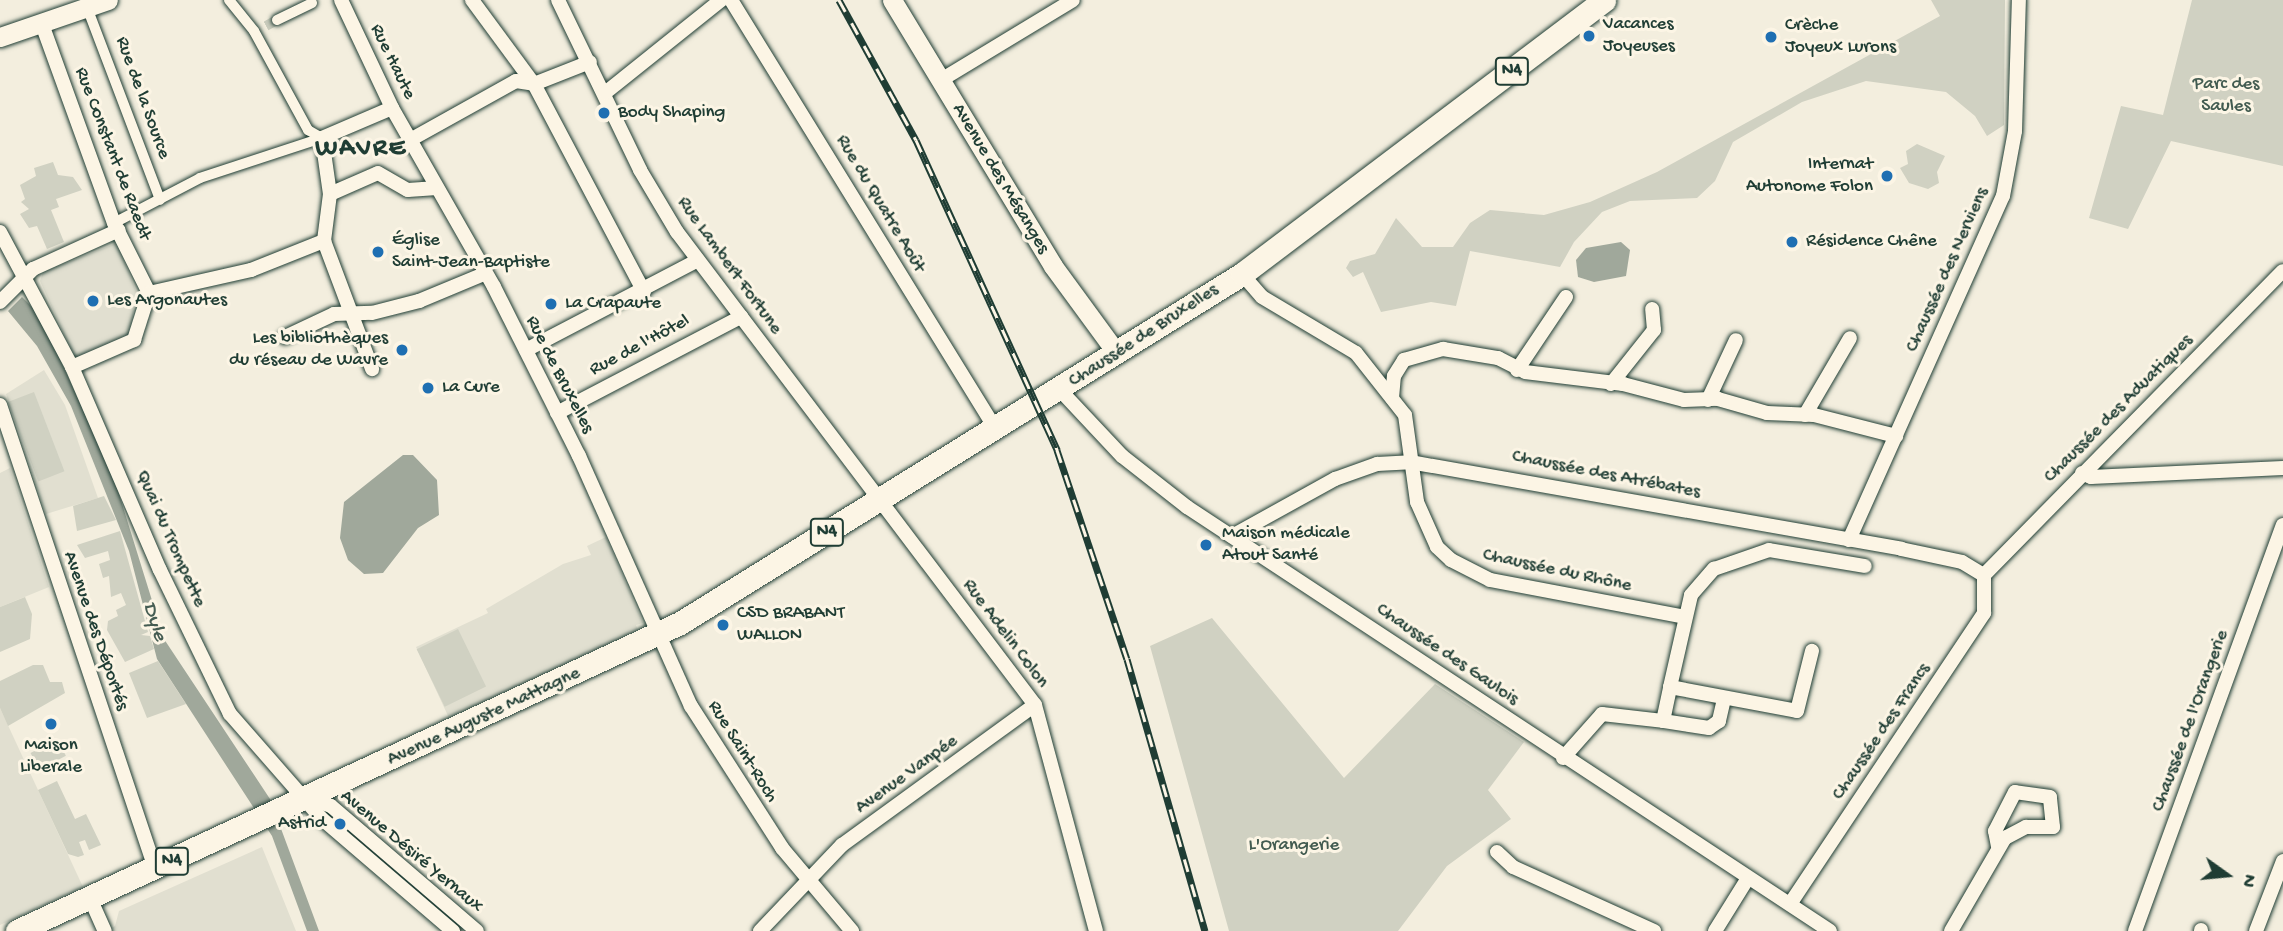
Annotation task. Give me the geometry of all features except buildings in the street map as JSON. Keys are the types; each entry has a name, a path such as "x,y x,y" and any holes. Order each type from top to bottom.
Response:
{"main road":[{"name":"Chaussée de Bruxelles","path":"659,635 1060,390 1242,274 1604,0"},
{"name":"Avenue Auguste Mattagne","path":"308,798 659,635"},
{"name":"N4","path":"17,931 287,810 308,798"}],"street":[{"path":"0,37 43,27 66,9 88,10 108,0"},
{"path":"229,0 254,31 307,130 322,138"},
{"name":"Rue Haute","path":"341,0 410,140"},
{"path":"472,0 534,84 617,236 644,292"},
{"name":"Rue Lambert Fortune","path":"558,0 640,170 698,261 881,499"},
{"path":"605,93 721,0"},
{"name":"Rue du Quatre Août","path":"731,0 995,428"},
{"name":"Avenue des Mésanges","path":"892,0 1052,266 1116,352"},
{"path":"941,80 1073,0"},
{"name":"Chaussée des Nerviens","path":"1849,540 2003,196 2015,131 2019,0"},
{"path":"254,31 312,3"},
{"name":"Rue de la Source","path":"88,10 160,200"},
{"name":"Rue Constant de Raedt","path":"43,27 117,227 149,293"},
{"path":"410,140 516,81 534,84 590,62"},
{"path":"0,302 18,282 160,200 247,159 322,138 392,107"},
{"path":"322,138 330,194 324,241 372,369"},
{"name":"Rue de Bruxelles","path":"410,140 526,350 659,635"},
{"path":"330,194 379,173 408,190 437,188"},
{"name":"Quai du Trompette","path":"0,232 18,282 72,367 225,705 308,798"},
{"path":"72,367 134,340 149,293 251,270 324,241"},
{"path":"526,350 644,292 698,261"},
{"name":"Chaussée des Aduatiques","path":"1984,575 2283,271"},
{"path":"285,337 350,312 419,301 484,274"},
{"name":"Chaussée du Rhône","path":"1242,274 1262,297 1356,353 1392,398 1410,425 1410,462 1425,526 1437,547 1469,572 1685,617"},
{"path":"1517,370 1566,297"},
{"path":"1611,384 1654,330 1652,309"},
{"name":"Rue de l'Hôtel","path":"557,413 741,317"},
{"path":"1805,415 1850,338"},
{"path":"1708,400 1736,340"},
{"path":"1392,398 1398,367 1423,350 1495,357 1517,370 1708,400 1767,413 1805,415 1896,436"},
{"name":"Chaussée des Gaulois","path":"1060,390 1122,456 1232,536 1563,758 1830,931"},
{"name":"Avenue des Déportés","path":"0,405 155,869"},
{"name":"Chaussée des Atrébates","path":"1232,536 1335,479 1377,464 1410,462 1962,562 1984,575"},
{"path":"2082,473 2091,477 2283,468"},
{"name":"Rue Adelin Colon","path":"881,499 1035,705 1096,931"},
{"name":"Chaussée de l'Orangerie","path":"2134,931 2283,525"},
{"path":"1798,554 1802,531"},
{"path":"1827,559 1832,537"},
{"path":"1663,721 1691,595 1714,569 1750,553 1798,554 1865,566"},
{"name":"Chaussée des Francs","path":"1790,904 1984,613 1984,575"},
{"name":"Rue Saint-Roch","path":"659,635 719,755 807,882 852,931"},
{"path":"1670,687 1797,711 1812,651"},
{"path":"1563,758 1602,714 1709,729 1719,721 1724,699"},
{"name":"Avenue Vanpée","path":"760,931 842,845 1035,705"},
{"path":"1951,931 1998,847 2016,830 2053,827 2050,797 2015,792 1995,831 1998,847"},
{"name":"Avenue Désiré Yernaux","path":"308,798 321,818 453,931"},
{"name":"Avenue Désiré Yernaux","path":"308,798 331,806 477,931"},
{"path":"1497,852 1513,867 1654,931"},
{"path":"2256,931 2283,861"},
{"path":"1715,931 1748,878"},
{"path":"90,898 105,931"}],"shaded area":[{"name":"Les Argonautes","path":"117,243 136,291 130,338 76,360 40,281 43,272"},
{"path":"44,370 65,405 98,498 46,514 6,394"},
{"path":"10,468 49,587 0,607 0,473"},
{"path":"606,537 643,623 636,625 638,630 449,718 416,647 488,613 486,609 563,564 591,555 587,546"},
{"path":"0,708 83,887 0,925"},
{"path":"262,847 296,931 106,931 115,926 119,911"}],"green space":[{"path":"1931,0 2005,0 2004,125 1987,136 1975,116 1946,92 1866,81 1802,102 1733,142 1715,181 1697,198 1630,201 1602,212 1574,242 1560,267 1470,251 1456,306 1431,302 1381,312 1363,272 1353,277 1346,268 1350,261 1375,254 1396,218 1422,247 1453,247 1470,223 1490,210 1544,215 1590,202 1657,172 1940,16"},
{"name":"Parc des Saules","path":"2192,0 2283,0 2283,166 2171,141 2128,229 2089,218 2121,106 2163,115"},
{"path":"1917,144 1945,156 1937,172 1939,183 1928,189 1909,183 1900,168 1908,164 1906,151"},
{"path":"53,162 58,175 73,177 82,190 56,199 59,207 51,210 64,242 47,249 37,226 29,228 20,214 29,209 21,202 25,199 20,185 36,176 34,168"},
{"path":"34,392 64,471 38,481 8,402"},
{"path":"104,496 116,520 77,531 73,506"},
{"path":"120,531 148,632 141,635 150,636 154,649 125,662 107,630 108,621 118,616 116,610 126,605 121,593 111,597 109,576 103,578 99,564 110,560 108,551 85,558 77,545"},
{"path":"25,597 32,614 30,639 0,652 0,607"},
{"name":"L'Orangerie","path":"1212,618 1344,778 1435,684 1524,742 1488,790 1511,819 1447,866 1398,931 1229,931 1150,646"},
{"path":"458,629 486,687 445,707 417,649"},
{"path":"158,661 186,704 147,718 129,673"},
{"path":"33,665 43,665 50,682 62,682 65,693 8,726 0,708 0,681"},
{"path":"57,739 66,756 39,770 31,753"},
{"path":"57,781 75,819 86,814 101,845 89,850 85,840 79,842 84,855 78,857 68,854 38,790"}],"water":[{"path":"1621,242 1630,250 1626,276 1594,282 1578,277 1576,260 1586,248"},
{"name":"Dyle","path":"22,297 40,315 114,478 164,639 270,799 319,931 307,931 272,836 157,659 129,551 71,406 37,346 8,311"},
{"path":"403,455 413,455 437,480 439,515 418,528 383,573 364,574 348,560 340,538 344,502"}],"tunnel":[{"path":"266,26 277,20"}],"railway":[{"path":"839,0 916,140 1057,450 1127,659 1205,931"}],"place":[{"name":"Vacances Joyeuses","path":"1589,36"},
{"name":"Crèche Joyeux Lurons","path":"1771,37"},
{"name":"Body Shaping","path":"604,113"},
{"name":"Internat Autonome Folon","path":"1887,176"},
{"name":"Résidence Chêne","path":"1792,242"},
{"name":"Église Saint-Jean-Baptiste","path":"378,252"},
{"name":"Les Argonautes","path":"93,301"},
{"name":"La Crapaute","path":"551,304"},
{"name":"Les bibliothèques du réseau de Wavre","path":"402,350"},
{"name":"La Cure","path":"428,388"},
{"name":"Maison médicale Atout Santé","path":"1206,545"},
{"name":"CSD BRABANT WALLON","path":"723,625"},
{"name":"Maison Liberale","path":"51,724"},
{"name":"Astrid","path":"340,824"}],"district":[{"name":"WAVRE","path":"361,150"}]}
